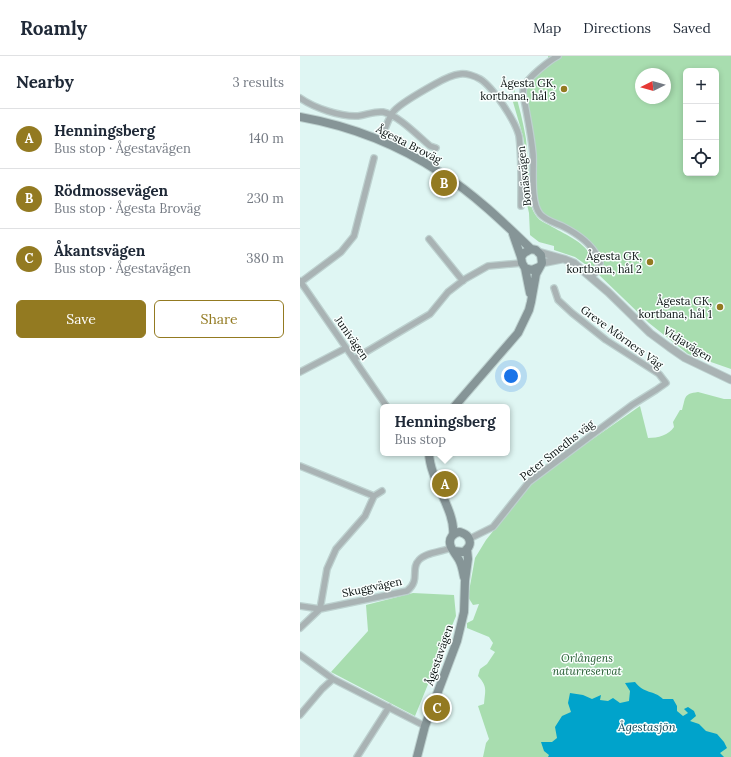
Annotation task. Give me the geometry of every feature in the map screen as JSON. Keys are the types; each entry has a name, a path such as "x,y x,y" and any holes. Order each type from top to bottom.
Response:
{"main road":[{"name":"Ågesta Broväg","path":"300,117 334,124 362,133 420,159 442,173 490,210 512,232 535,251"},
{"name":"Ågesta Broväg","path":"512,232 523,263"},
{"path":"457,404 518,333 531,302 536,274 542,258 535,251 524,253 523,263 529,285 531,302"},
{"path":"523,263 532,270 540,265"},
{"path":"429,456 435,479 450,515 453,529 453,535 450,541 452,548 463,552 467,549 470,543 466,534 458,532 453,535"},
{"path":"450,515 460,527 461,532"},
{"name":"Ågestavägen","path":"452,548 460,561 465,582"},
{"name":"Ågestavägen","path":"417,757 425,726 457,641 464,612 465,582 468,559 467,549"}],"street":[{"name":"Bonäsvägen","path":"558,56 535,73 524,86 523,94 533,154 535,204 540,214 574,233 592,248 598,256 600,263 596,272 591,278"},
{"path":"379,140 391,115 396,109 445,79 460,74 470,74 481,79 501,102 518,135 521,206"},
{"path":"300,98 324,110 344,114 358,116 383,112 400,121 430,146 436,148"},
{"path":"300,282 341,252 354,236 374,158"},
{"path":"429,239 463,281"},
{"name":"Vidjavägen","path":"535,251 574,263 650,333 686,358 731,380"},
{"path":"540,265 564,259"},
{"path":"354,359 430,314 448,292 488,266 523,263"},
{"name":"Junivägen","path":"300,282 385,404"},
{"name":"Greve Mörners Väg","path":"554,288 558,300 572,313 606,340 659,374 666,383"},
{"path":"300,372 346,348"},
{"name":"Peter Smedhs väg","path":"469,539 493,527 529,482 632,405 666,383"},
{"path":"300,466 374,496"},
{"path":"300,628 320,609 327,569 336,549 364,516 374,496 382,491"},
{"name":"Skuggvägen","path":"320,609 407,591 414,586 416,575 415,566 419,560 425,556 452,548"},
{"path":"300,606 320,609"},
{"path":"300,655 333,679 425,726"},
{"path":"300,715 322,689 333,679"},
{"path":"357,757 389,708"}],"green space":[{"path":"548,56 731,56 731,369 688,354 649,323 596,272 600,263 584,240 540,214 535,205 524,85 549,61"},
{"path":"514,89 526,139 530,201 534,212 541,221 577,241 583,246 592,258 595,266 592,269 575,257 554,250 554,246 539,242 530,235 529,213 525,196 526,153 523,136 513,102"},
{"name":"Orlångens naturreservat","path":"698,392 724,399 731,399 731,757 483,757 486,743 489,739 478,706 484,704 485,686 478,676 480,669 487,664 495,652 490,649 493,643 489,637 467,628 467,623 473,620 479,604 473,605 468,597 475,558 486,540 534,480 640,406 648,438 659,437 666,434 674,427 673,422 680,410 682,410 687,395"},
{"path":"413,593 454,595 456,616 415,716 331,672 368,631 366,605"}],"water":[{"name":"Ågestasjön","path":"635,682 638,686 660,696 663,699 673,699 677,706 677,711 683,716 688,713 684,709 688,707 694,711 696,716 690,721 699,724 706,731 717,734 727,748 720,753 724,757 548,757 549,755 544,751 541,742 552,742 557,738 555,727 562,716 571,712 568,703 570,693 583,695 592,699 601,695 600,700 608,701 613,698 620,703 629,701 630,691 625,683"}],"place":[{"name":"Ågesta GK, kortbana, hål 3","path":"564,89"},
{"name":"Rödmossevägen","path":"444,183"},
{"name":"Ågesta GK, kortbana, hål 2","path":"650,262"},
{"name":"Ågesta GK, kortbana, hål 1","path":"720,307"},
{"name":"Henningsberg","path":"445,484"},
{"name":"Åkantsvägen","path":"437,708"}]}
